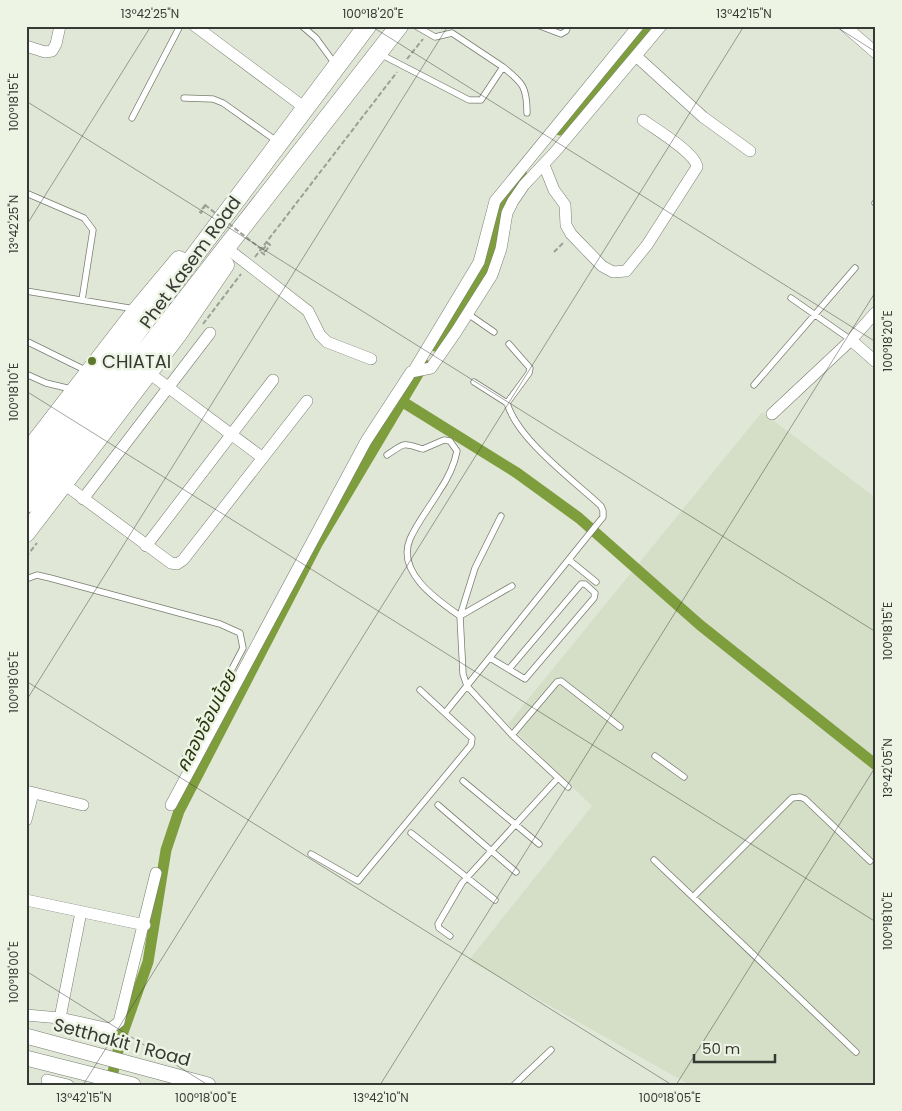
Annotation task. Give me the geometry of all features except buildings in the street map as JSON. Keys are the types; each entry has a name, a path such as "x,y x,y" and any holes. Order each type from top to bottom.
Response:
{"main road":[{"name":"Phet Kasem Road","path":"26,480 367,26"},
{"name":"Phet Kasem Road","path":"26,504 399,26"},
{"name":"Phet Kasem Road","path":"26,454 138,309 244,188"},
{"name":"Phet Kasem Road","path":"26,533 199,305 233,253 262,201"},
{"name":"Setthakit 1 Road","path":"26,1036 126,1061 208,1085"},
{"path":"26,1058 126,1082"}],"street":[{"path":"26,46 45,52 52,51 56,44 60,26"},
{"path":"195,26 305,108"},
{"path":"419,370 479,262 495,201 638,26"},
{"path":"171,805 366,441 419,370 468,314 497,263 507,213 524,185 544,165 661,26"},
{"path":"845,26 876,53"},
{"path":"636,56 702,117 750,151"},
{"path":"544,165 554,190 566,204 566,225 571,234 602,266 613,272 626,271 646,245 697,168 695,160 685,150 643,120"},
{"path":"233,253 308,311 320,335 327,342 371,360"},
{"path":"772,414 851,340 876,312"},
{"path":"83,499 210,333"},
{"path":"851,340 876,362"},
{"path":"149,373 262,458"},
{"path":"146,546 273,380"},
{"path":"64,484 170,564 177,564 183,560 307,401"},
{"path":"26,820 29,792 83,805"},
{"path":"26,1014 60,1018 110,1029 115,1027 119,1022 145,925 156,873"},
{"path":"26,900 145,925"},
{"path":"60,1018 82,912"},
{"path":"47,1080 68,1085"}],"lane":[{"path":"132,118 180,26"},
{"path":"302,26 316,38 336,65"},
{"path":"416,26 435,37 452,33 503,67 521,82 527,93 528,113"},
{"path":"540,26 561,34 566,31 568,26"},
{"path":"378,53 474,101 481,100 503,67"},
{"path":"184,98 213,99 223,102 278,142"},
{"path":"26,193 84,218 91,225 93,230 82,300"},
{"path":"754,385 855,268"},
{"path":"26,291 138,309"},
{"path":"791,298 851,340"},
{"path":"468,314 494,332"},
{"path":"26,341 89,372"},
{"path":"507,403 529,373 530,368 509,344"},
{"path":"26,374 46,383 76,389"},
{"path":"445,713 603,517 604,511 601,506 524,435 512,418 507,403 474,382"},
{"path":"387,455 404,444 412,444 423,449 444,440 450,441 457,451 449,476 410,540 408,557 410,567 419,581 436,600 460,616"},
{"path":"501,516 475,568 460,616 462,674 467,686 512,735 568,787"},
{"path":"569,560 596,582"},
{"path":"26,580 37,575 50,578 220,624 240,633 243,648 182,764"},
{"path":"490,658 525,679 594,598 595,593 586,584 581,584 509,669"},
{"path":"460,616 512,586"},
{"path":"512,735 557,682 561,681 620,727"},
{"path":"312,854 353,880 358,881 471,745 472,738 420,690"},
{"path":"656,756 684,777"},
{"path":"450,936 439,928 438,924 467,877 558,778"},
{"path":"463,781 539,844"},
{"path":"693,897 792,798 797,796 805,799 870,861"},
{"path":"438,806 493,850 516,872"},
{"path":"411,833 495,900"},
{"path":"654,860 856,1052"},
{"path":"514,1085 551,1050"}],"path":[{"path":"248,265 427,33"},
{"path":"207,202 204,208 201,213 205,205 212,211 258,246 265,252 270,245 268,244 264,248 261,252 265,255"},
{"path":"554,252 571,234"}],"shaded area":[{"path":"762,412 876,498 876,1085 690,1085 469,960 592,806 508,724"}],"waterway":[{"path":"560,130 647,26"},
{"path":"435,346 484,271 499,210 522,175"},
{"name":"คลองอ้อมน้อย","path":"110,1085 121,1038 148,962 166,850 179,811 317,544 424,364"},
{"path":"403,402 517,473 579,518 700,625 876,765"}],"place":[{"name":"CHIATAI","path":"92,361"}]}
